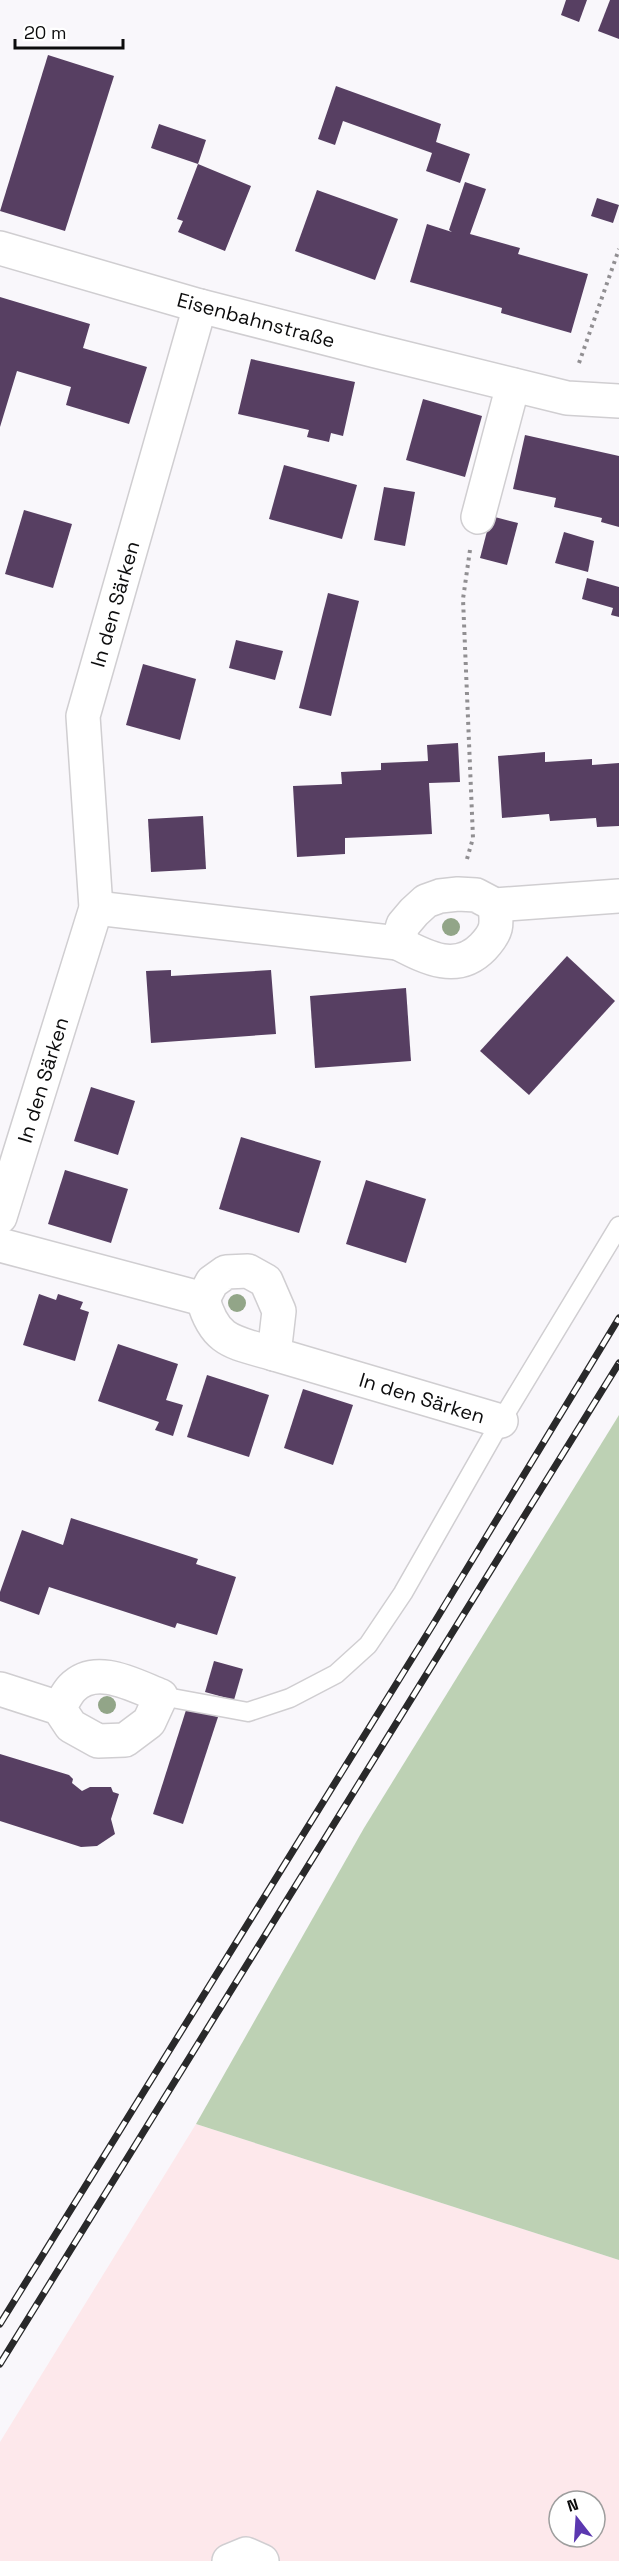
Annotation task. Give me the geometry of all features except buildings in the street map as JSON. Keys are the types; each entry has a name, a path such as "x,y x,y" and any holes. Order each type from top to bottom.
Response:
{"street":[{"name":"Eisenbahnstraße","path":"0,248 200,306 567,398 619,401"},
{"name":"In den Särken","path":"0,1217 96,909 83,716 200,306"},
{"path":"478,517 513,384"},
{"path":"398,943 403,925 426,901 458,894 476,895 495,905 619,896"},
{"path":"96,909 398,943 424,956 442,961 460,962 478,952 490,940 497,927 495,905"},
{"path":"0,1245 203,1299 212,1282 226,1272 248,1271 266,1281 279,1311 274,1354"},
{"name":"In den Särken","path":"203,1299 214,1329 230,1341 501,1421"},
{"path":"0,1689 59,1708 71,1726 98,1741 125,1740 148,1722 161,1696 116,1678 90,1676 72,1688 59,1708"},
{"path":"229,2561 246,2554 262,2561"}],"lane":[{"path":"161,1696 248,1712 290,1698 336,1674 368,1645 403,1593 501,1421 619,1226"}],"path":[{"path":"567,398 619,249"},
{"path":"458,894 472,838 463,599 466,564 478,517"}],"shaded area":[{"path":"196,2124 619,2260 619,2561 0,2561 0,2442"}],"green space":[{"path":"619,1415 619,2260 196,2124 364,1828"}],"railway":[{"path":"0,2324 434,1623 619,1318"},
{"path":"0,2364 619,1363"}]}
